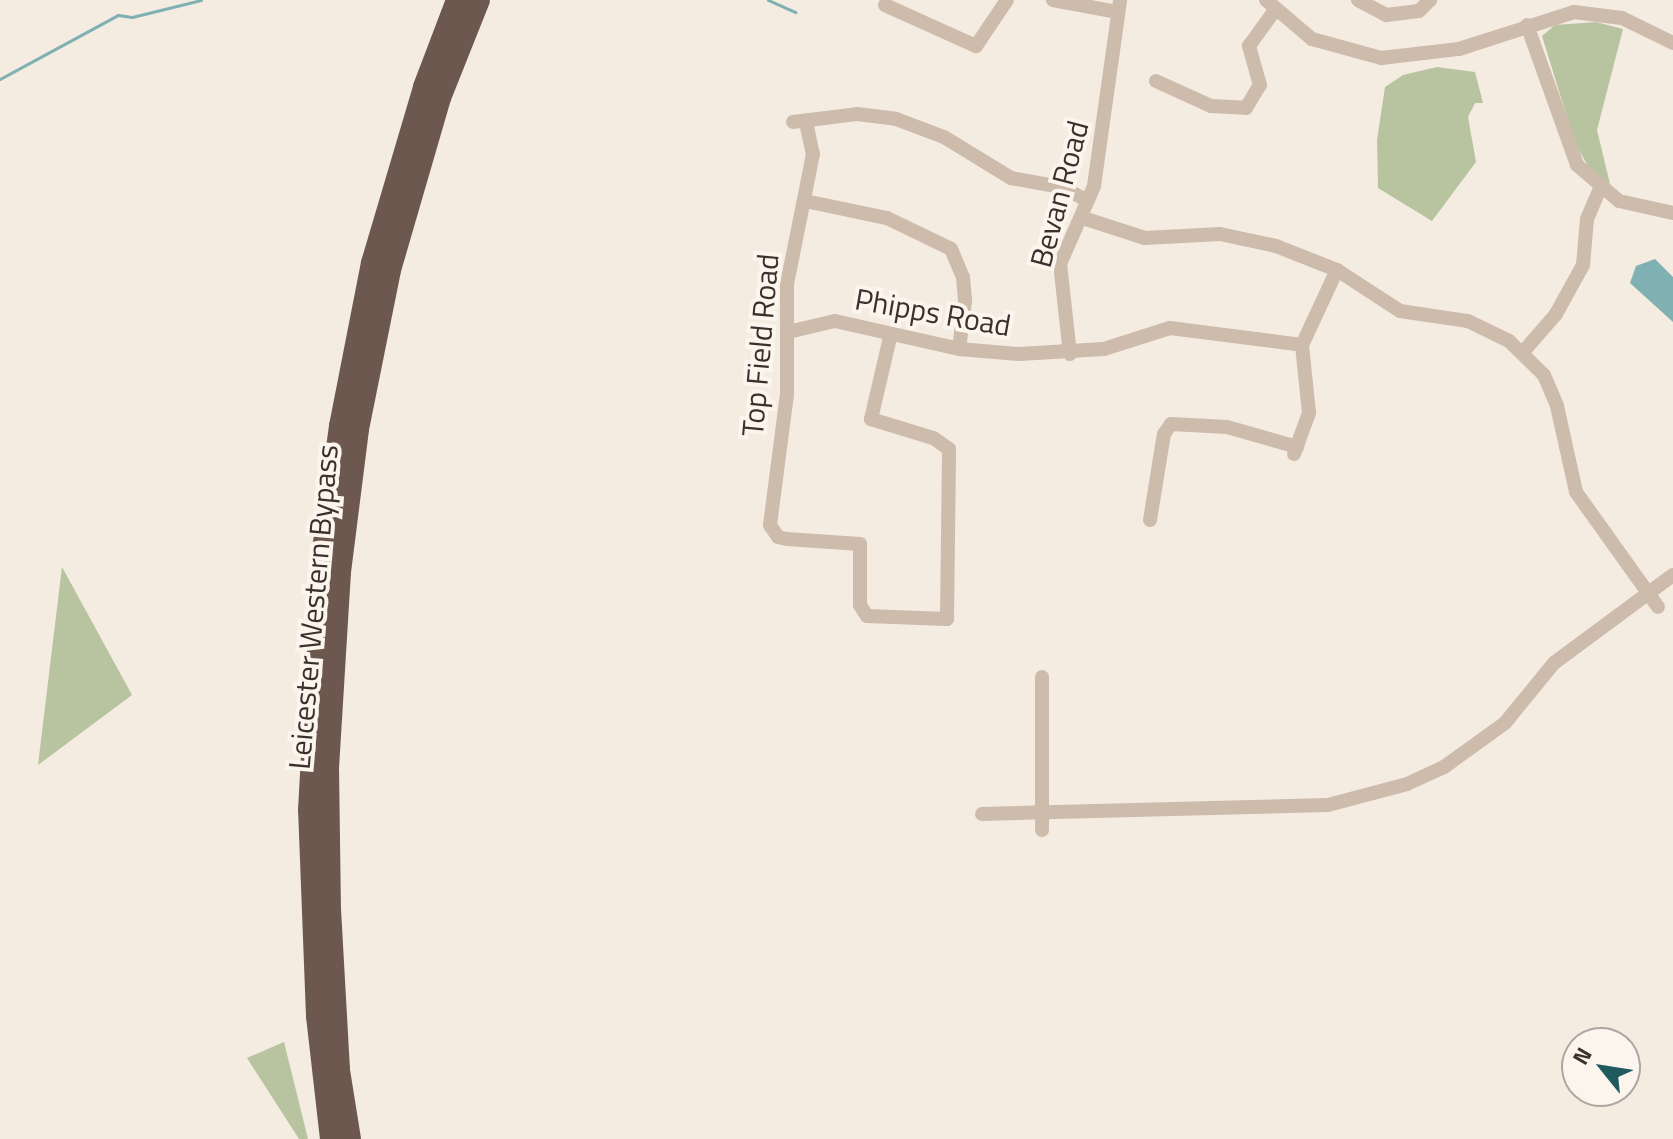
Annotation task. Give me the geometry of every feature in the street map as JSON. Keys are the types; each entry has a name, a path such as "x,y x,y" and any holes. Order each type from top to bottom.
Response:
{"highway":[{"name":"Leicester Western Bypass","path":"331,1139 317,1016 309,810 324,543 340,426 372,263 419,102 457,0"},
{"name":"Leicester Western Bypass","path":"350,1139 339,1070 330,911 328,768 340,572 358,429 390,270 440,98 479,0"}],"street":[{"path":"885,5 928,17 982,49 1007,0"},
{"path":"1053,0 1119,6"},
{"path":"1358,0 1386,15 1419,11 1430,0"},
{"path":"1156,81 1190,105 1238,111 1251,105 1260,85 1249,46 1271,5 1312,39 1381,58 1441,53 1558,13 1599,6 1673,43"},
{"name":"Bevan Road","path":"1070,354 1060,264 1088,201 1108,113 1119,6"},
{"path":"1527,25 1569,148 1600,188 1643,210 1673,213"},
{"name":"Top Field Road","path":"891,333 871,419 936,439 949,449 947,619 867,616 860,605 860,544 787,539 778,537 770,525 787,394 787,284 813,154 799,122 857,114 896,119 944,137 1011,178 1061,187 1088,201"},
{"path":"1524,351 1556,314 1583,265 1587,219 1600,188"},
{"path":"805,201 887,218 951,249 963,277 965,301 959,349"},
{"path":"1083,218 1145,238 1245,237 1337,270 1400,311 1468,321 1524,351 1544,375 1557,406 1576,492 1658,607"},
{"path":"1150,520 1164,434 1171,424 1227,427 1295,451 1309,413 1302,345 1337,270"},
{"name":"Phipps Road","path":"788,332 835,321 959,349 1070,354 1170,328 1302,345"},
{"path":"982,814 1328,805 1418,780 1505,723 1554,663 1673,575"},
{"path":"1042,677 1042,830"}],"green space":[{"path":"1596,22 1623,29 1597,130 1610,184 1589,168 1575,143 1542,36 1555,25"},
{"path":"1437,67 1475,72 1483,103 1475,103 1468,117 1476,162 1432,221 1378,188 1377,140 1385,87 1403,75"},
{"path":"62,567 132,695 38,765"},
{"path":"284,1042 308,1139 299,1139 247,1058"}],"water":[{"path":"1655,259 1673,277 1673,322 1630,283 1636,266"}],"waterway":[{"path":"0,79 118,15 132,17 201,0"},
{"path":"768,0 795,12"}]}
